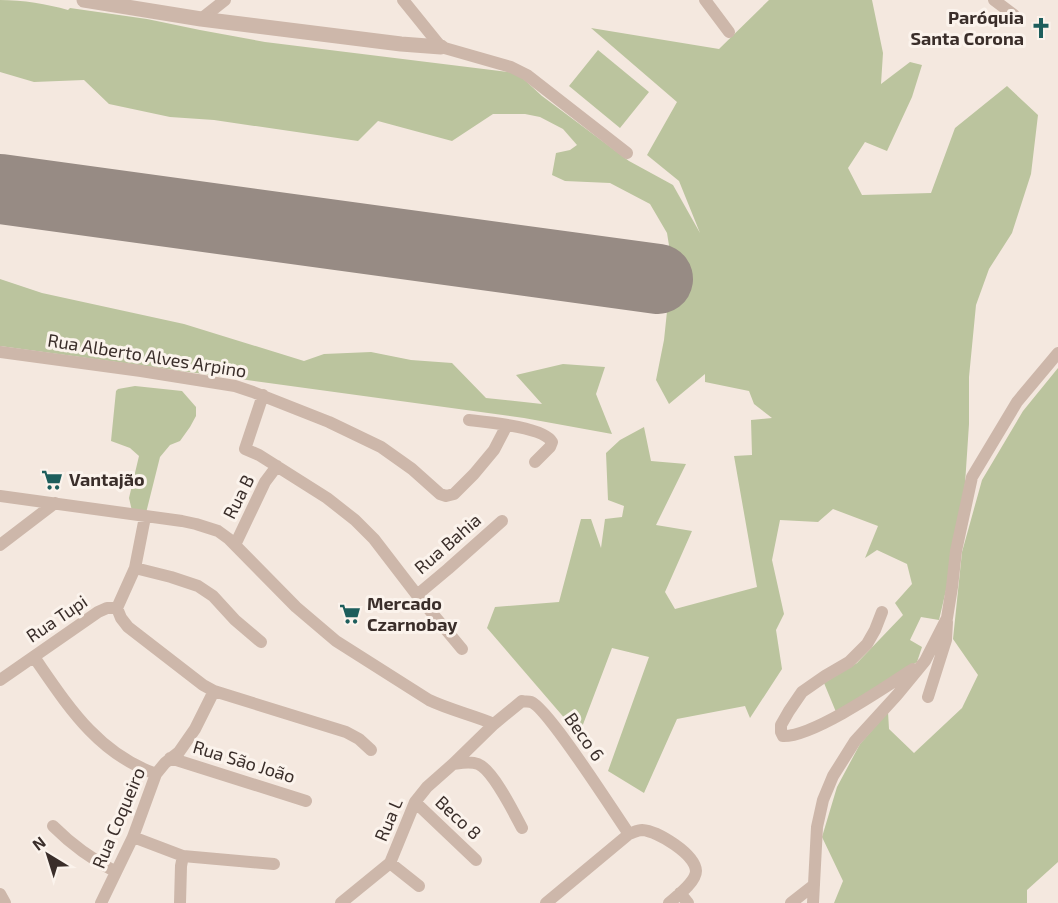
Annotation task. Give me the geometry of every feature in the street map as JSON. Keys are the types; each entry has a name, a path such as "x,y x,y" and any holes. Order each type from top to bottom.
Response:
{"street":[{"path":"84,0 201,19 389,43 441,47 512,68 527,75 627,153"},
{"path":"201,19 225,0"},
{"path":"403,0 441,47"},
{"path":"705,0 729,32"},
{"path":"994,0 1014,15"},
{"name":"Rua Alberto Alves Arpino","path":"0,352 141,370 235,386 329,422 381,447 412,469 440,494 446,496 454,494 494,450 507,425"},
{"path":"928,697 946,640 956,551 972,477 1017,402 1058,353"},
{"name":"Rua B","path":"235,545 265,482 277,466 245,449 263,396"},
{"path":"469,420 531,430 550,438 552,442 550,447 535,462"},
{"path":"277,466 327,498 355,520 374,539 462,649"},
{"path":"0,496 196,524 218,531 235,545 296,608 336,641 429,700 494,724"},
{"path":"0,546 54,504"},
{"name":"Rua Tupi","path":"0,680 98,612 107,608 117,608 135,568 145,517"},
{"name":"Rua Bahia","path":"417,595 502,521"},
{"path":"135,568 198,586 213,596 235,620 261,642"},
{"path":"117,608 128,627 203,685 214,691 346,732 359,738 371,750"},
{"path":"882,612 867,644 849,662 802,692 781,725 783,736 810,729 835,717 924,661"},
{"path":"813,903 817,827 823,800 833,776 855,741 924,661 947,618"},
{"path":"34,657 73,712 105,746 140,768 156,774"},
{"name":"Rua Coqueiro","path":"101,903 133,837 156,774 178,752 195,729 214,691"},
{"name":"Beco 6","path":"494,724 522,701 532,702 545,714 629,834"},
{"name":"Rua L","path":"345,902 390,863 415,802 427,787 494,724"},
{"name":"Rua São João","path":"170,758 306,801"},
{"path":"453,764 467,762 478,764 485,769 494,779 522,828"},
{"name":"Beco 8","path":"415,802 476,860"},
{"path":"53,826 80,851 116,872"},
{"path":"546,903 629,834 639,830 652,832 676,845 691,859 696,870 684,898 669,903"},
{"path":"133,837 183,856 274,864"},
{"path":"180,903 183,856"},
{"path":"390,863 419,886"},
{"path":"791,903 813,885"},
{"path":"0,894 5,903"}],"green space":[{"path":"0,0 147,19 265,42 517,73 542,96 629,161 673,185 700,233 679,181 647,155 677,102 591,28 719,49 769,0 872,0 883,53 881,84 910,62 922,65 912,97 887,151 865,142 848,168 862,195 931,193 955,128 1007,86 1038,115 1031,174 1012,233 989,269 976,305 969,377 965,484 939,620 921,617 910,640 922,647 917,662 836,712 824,683 857,663 903,615 895,603 912,584 907,564 877,550 865,558 878,526 833,509 818,522 780,520 772,560 784,614 776,630 782,669 750,718 745,706 677,719 644,793 608,771 649,657 612,648 579,735 487,628 495,607 559,602 581,519 591,519 601,548 605,519 622,517 624,506 608,500 606,453 620,440 644,427 651,461 686,464 656,525 692,531 665,592 675,609 757,587 734,456 752,455 751,420 772,418 754,404 749,391 705,382 705,374 669,404 656,380 664,340 672,264 667,233 650,204 610,183 565,181 552,175 556,153 570,150 577,145 563,129 540,117 525,114 493,114 452,141 378,121 358,141 214,120 170,117 109,104 84,80 34,82 0,72"},
{"path":"598,50 649,92 620,128 569,86"},
{"path":"0,279 42,293 184,324 304,361 324,354 371,352 411,360 452,363 486,398 542,404 516,375 563,364 605,367 596,394 612,434 524,418 0,346"},
{"path":"1058,368 1058,862 1027,890 1027,903 834,903 843,881 822,837 837,787 860,744 888,712 889,729 914,753 962,708 978,675 953,639 962,552 982,480 1023,411"},
{"path":"135,386 182,391 196,407 196,416 180,441 170,445 160,457 146,513 132,511 129,498 139,456 130,448 111,441 116,391"}],"runway":[{"path":"0,189 658,279"}],"place":[{"name":"Paróquia Santa Corona","path":"1041,28"},
{"name":"Vantajão","path":"52,480"},
{"name":"Mercado Czarnobay","path":"350,614"}]}
